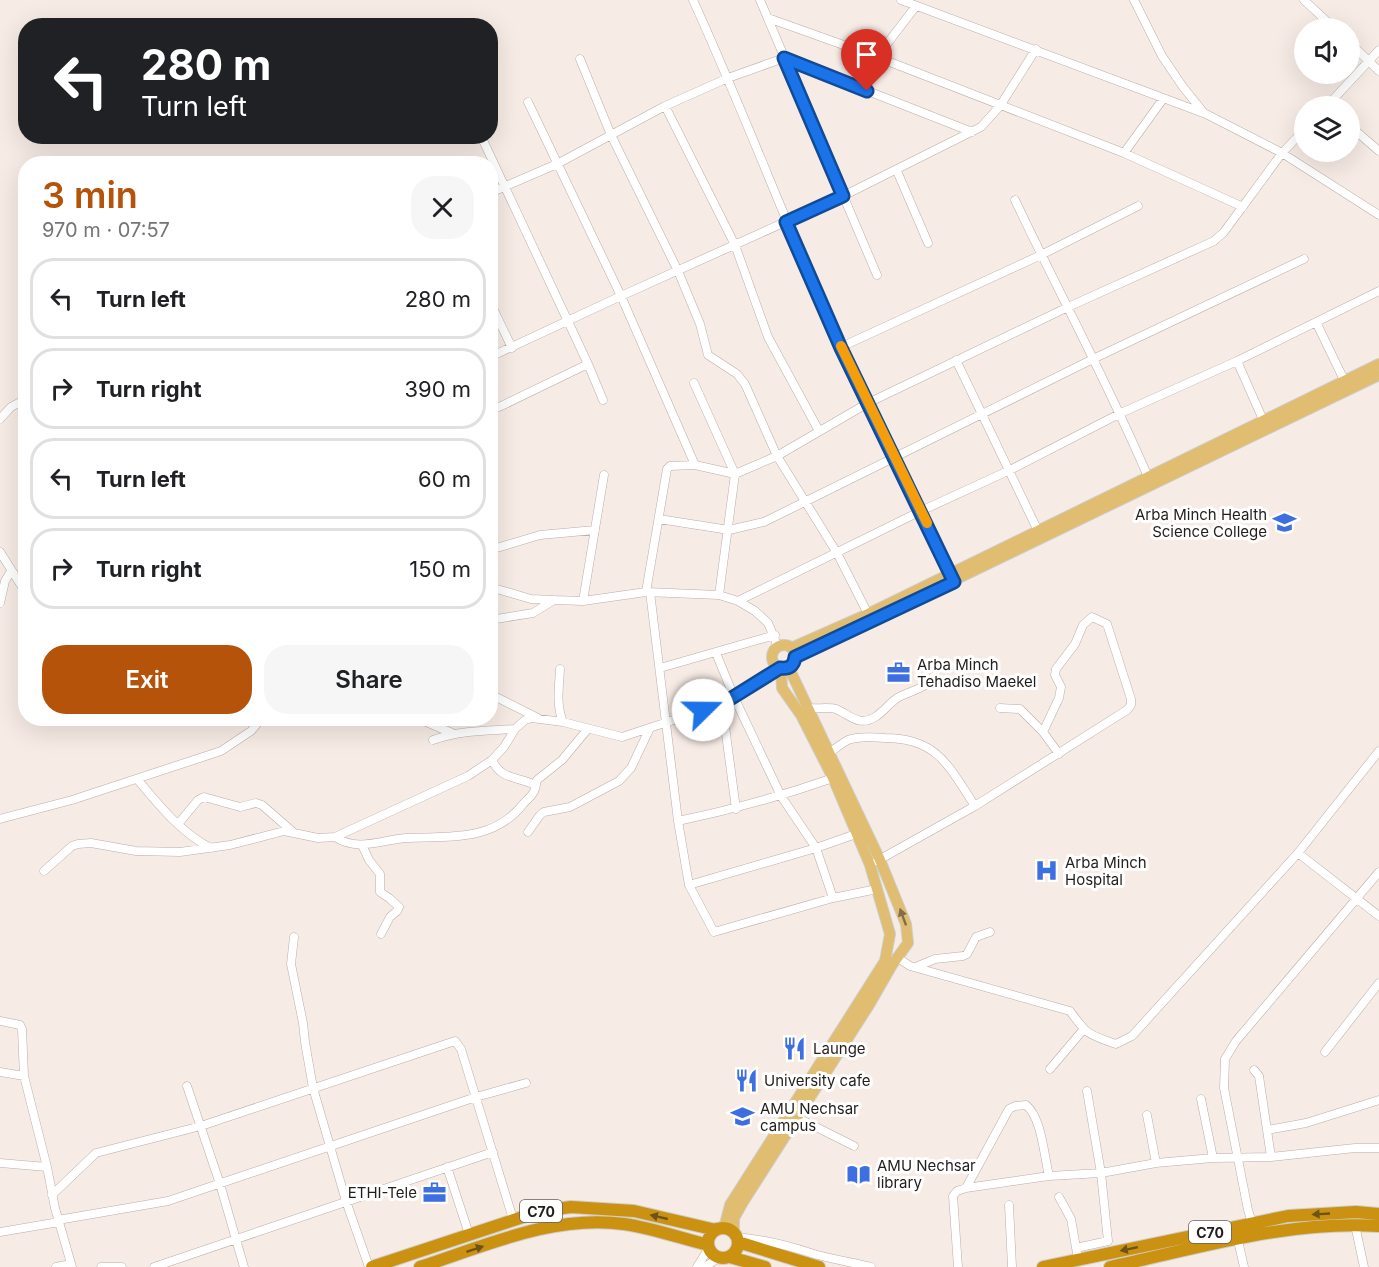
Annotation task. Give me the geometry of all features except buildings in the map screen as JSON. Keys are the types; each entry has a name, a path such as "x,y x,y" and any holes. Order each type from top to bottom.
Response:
{"highway":[{"name":"C70","path":"370,1267 541,1211 571,1207 598,1207 634,1211 730,1234 819,1267"},
{"name":"C70","path":"1110,1267 1138,1264 1254,1229 1288,1216 1324,1213 1379,1214"},
{"name":"C70","path":"420,1267 565,1223 624,1224 708,1247"},
{"name":"C70","path":"1254,1229 1379,1226"},
{"name":"C70","path":"1043,1267 1077,1254 1237,1233"},
{"path":"724,1257 736,1251 730,1234 710,1236 708,1247 724,1257 765,1267"},
{"path":"443,1243 448,1258"}],"main road":[{"path":"793,653 868,614 952,578 1038,531 1379,364"},
{"path":"793,653 1379,375"},
{"path":"730,1234 730,1205 864,1003 908,944 906,924 875,863 808,708 783,668 772,660 773,652 785,645 793,653 794,663 783,668"},
{"path":"783,668 782,688 801,715 833,778 856,834 875,863 877,889 890,934 885,961 864,1003"},
{"path":"730,1234 734,1218 798,1118 848,1028"}],"street":[{"path":"693,0 729,78 786,222 841,348 952,578"},
{"path":"760,0 877,275"},
{"path":"1134,0 1162,56 1183,87 1206,114"},
{"path":"1304,0 1323,18"},
{"path":"877,57 910,2 1206,114 1282,153 1379,215"},
{"path":"768,18 877,57 1124,153 1243,207"},
{"path":"498,354 897,171 981,127 1000,105 1036,50"},
{"path":"1337,96 1379,50"},
{"path":"1360,53 1379,71"},
{"path":"498,190 556,164 665,106 729,78 784,58 972,132"},
{"path":"580,59 612,135 678,271 699,324 708,355 737,374 744,384 777,456 837,553 868,614"},
{"path":"1124,153 1163,99"},
{"path":"528,102 621,296 695,465"},
{"path":"665,106 735,245 768,337 819,431"},
{"path":"1360,135 1379,151"},
{"path":"877,889 833,898 714,932 689,885 678,821 660,668 648,592 667,469 673,464 695,465 735,474 777,456 868,403 956,360 1215,241 1294,140"},
{"path":"498,171 603,400"},
{"path":"897,171 927,243"},
{"path":"1015,200 1066,308 1121,413 1149,477"},
{"path":"841,348 1041,255 1138,206"},
{"path":"659,519 729,530 764,522 982,413 1304,259"},
{"path":"738,601 1010,470 1121,413 1237,361 1379,291"},
{"path":"498,319 512,348"},
{"path":"1316,322 1345,382"},
{"path":"956,360 1038,531"},
{"path":"1237,361 1264,422"},
{"path":"498,407 588,364"},
{"path":"694,383 735,474 719,595"},
{"path":"0,419 18,403"},
{"path":"583,601 604,475"},
{"path":"498,548 540,535 595,530"},
{"path":"0,552 18,581"},
{"path":"0,603 5,581 11,571"},
{"path":"498,590 531,599 583,601 648,592 719,595 738,601 755,611 768,623 775,635 778,647"},
{"path":"498,619 533,613 554,600"},
{"path":"875,863 975,806 1127,710 1131,705 1107,624 1100,620 1092,617 1083,625 1075,644 1056,669 1055,675 1061,687 1059,698 1043,732"},
{"path":"660,668 775,635"},
{"path":"716,653 734,697 781,796 816,848 833,898"},
{"path":"44,872 72,846 78,844 91,843 136,851 160,852 213,849 271,834 293,832 318,838 335,837 468,776 492,760 504,747 515,729 525,720 532,718 563,722 622,737 722,704 783,668"},
{"path":"560,669 558,700 563,722"},
{"path":"808,708 820,710 833,708 854,720 865,721 875,717 899,696 920,689 933,677"},
{"path":"498,698 545,721"},
{"path":"722,704 736,809"},
{"path":"1000,708 1020,709 1043,732 1059,754"},
{"path":"0,819 72,800 221,751 255,726"},
{"path":"436,726 452,733"},
{"path":"528,832 544,812 570,807 619,781 631,768 650,728"},
{"path":"434,740 452,733 515,729"},
{"path":"335,837 354,845 362,845 404,838 433,838 479,833 504,823 516,814 536,790 537,780 562,760 587,729"},
{"path":"829,753 849,739 903,738 922,744 931,748 940,757 975,806"},
{"path":"898,958 910,966 918,966 1070,1011 1083,1030 1091,1036 1116,1044 1132,1036 1299,853 1379,751"},
{"path":"492,760 495,769 500,772 535,785"},
{"path":"678,821 736,809 833,778"},
{"path":"137,779 163,809 202,844 213,849"},
{"path":"179,823 198,800 204,797 240,807 256,803 262,805 293,832"},
{"path":"689,885 856,834"},
{"path":"362,845 369,860 380,874 380,892 390,898 399,908 390,917 381,934"},
{"path":"1299,853 1379,916"},
{"path":"1254,1229 1237,1159 1224,1088 1225,1059 1236,1041 1379,872"},
{"path":"918,966 935,959 963,956 967,954 976,937 990,932"},
{"path":"294,937 291,964 313,1088 346,1201 370,1267"},
{"path":"1325,1052 1379,983"},
{"path":"0,1021 20,1025 22,1029 24,1076 58,1221 71,1265 56,1267"},
{"path":"1050,1069 1083,1030"},
{"path":"52,1195 96,1154 201,1126 455,1041 461,1049 513,1220"},
{"path":"1254,1070 1259,1076 1271,1157"},
{"path":"0,1072 24,1076"},
{"path":"0,1232 168,1201 476,1097 526,1083"},
{"path":"187,1086 244,1267"},
{"path":"1059,1197 1071,1219 1077,1254 1107,1241 1101,1173 1087,1091"},
{"path":"1201,1099 1213,1158"},
{"path":"1267,1130 1306,1123 1379,1100"},
{"path":"966,1188 1009,1108 1016,1106 1026,1105 1032,1110 1037,1121 1049,1176"},
{"path":"1147,1115 1156,1162"},
{"path":"798,1118 854,1146"},
{"path":"958,1267 953,1196 957,1191 966,1188 1049,1176 1101,1173 1156,1162 1271,1157 1355,1148 1379,1148"},
{"path":"154,1267 493,1152"},
{"path":"0,1162 47,1167"},
{"path":"447,1167 470,1234"},
{"path":"1009,1205 1012,1267"},
{"path":"1355,1225 1364,1267"},
{"path":"1237,1233 1244,1267"},
{"path":"730,1234 790,1245 811,1253 871,1267"},
{"path":"697,1267 708,1247"},
{"path":"705,1267 724,1257"},
{"path":"102,1267 122,1267"}],"slow traffic":[{"path":"841,346 927,523"}],"place":[{"name":"Arba Minch Health Science College","path":"1285,523"},
{"name":"Arba Minch Tehadiso Maekel","path":"899,673"},
{"name":"Arba Minch Hospital","path":"1047,871"},
{"name":"Launge","path":"795,1048"},
{"name":"University cafe","path":"746,1080"},
{"name":"AMU Nechsar campus","path":"742,1117"},
{"name":"AMU Nechsar library","path":"859,1174"},
{"name":"ETHI-Tele","path":"435,1192"}],"route":[{"path":"703,710 722,704 780,668 789,668 794,663 795,657 954,582 841,348 786,222 843,196 784,58 867,91"}]}
